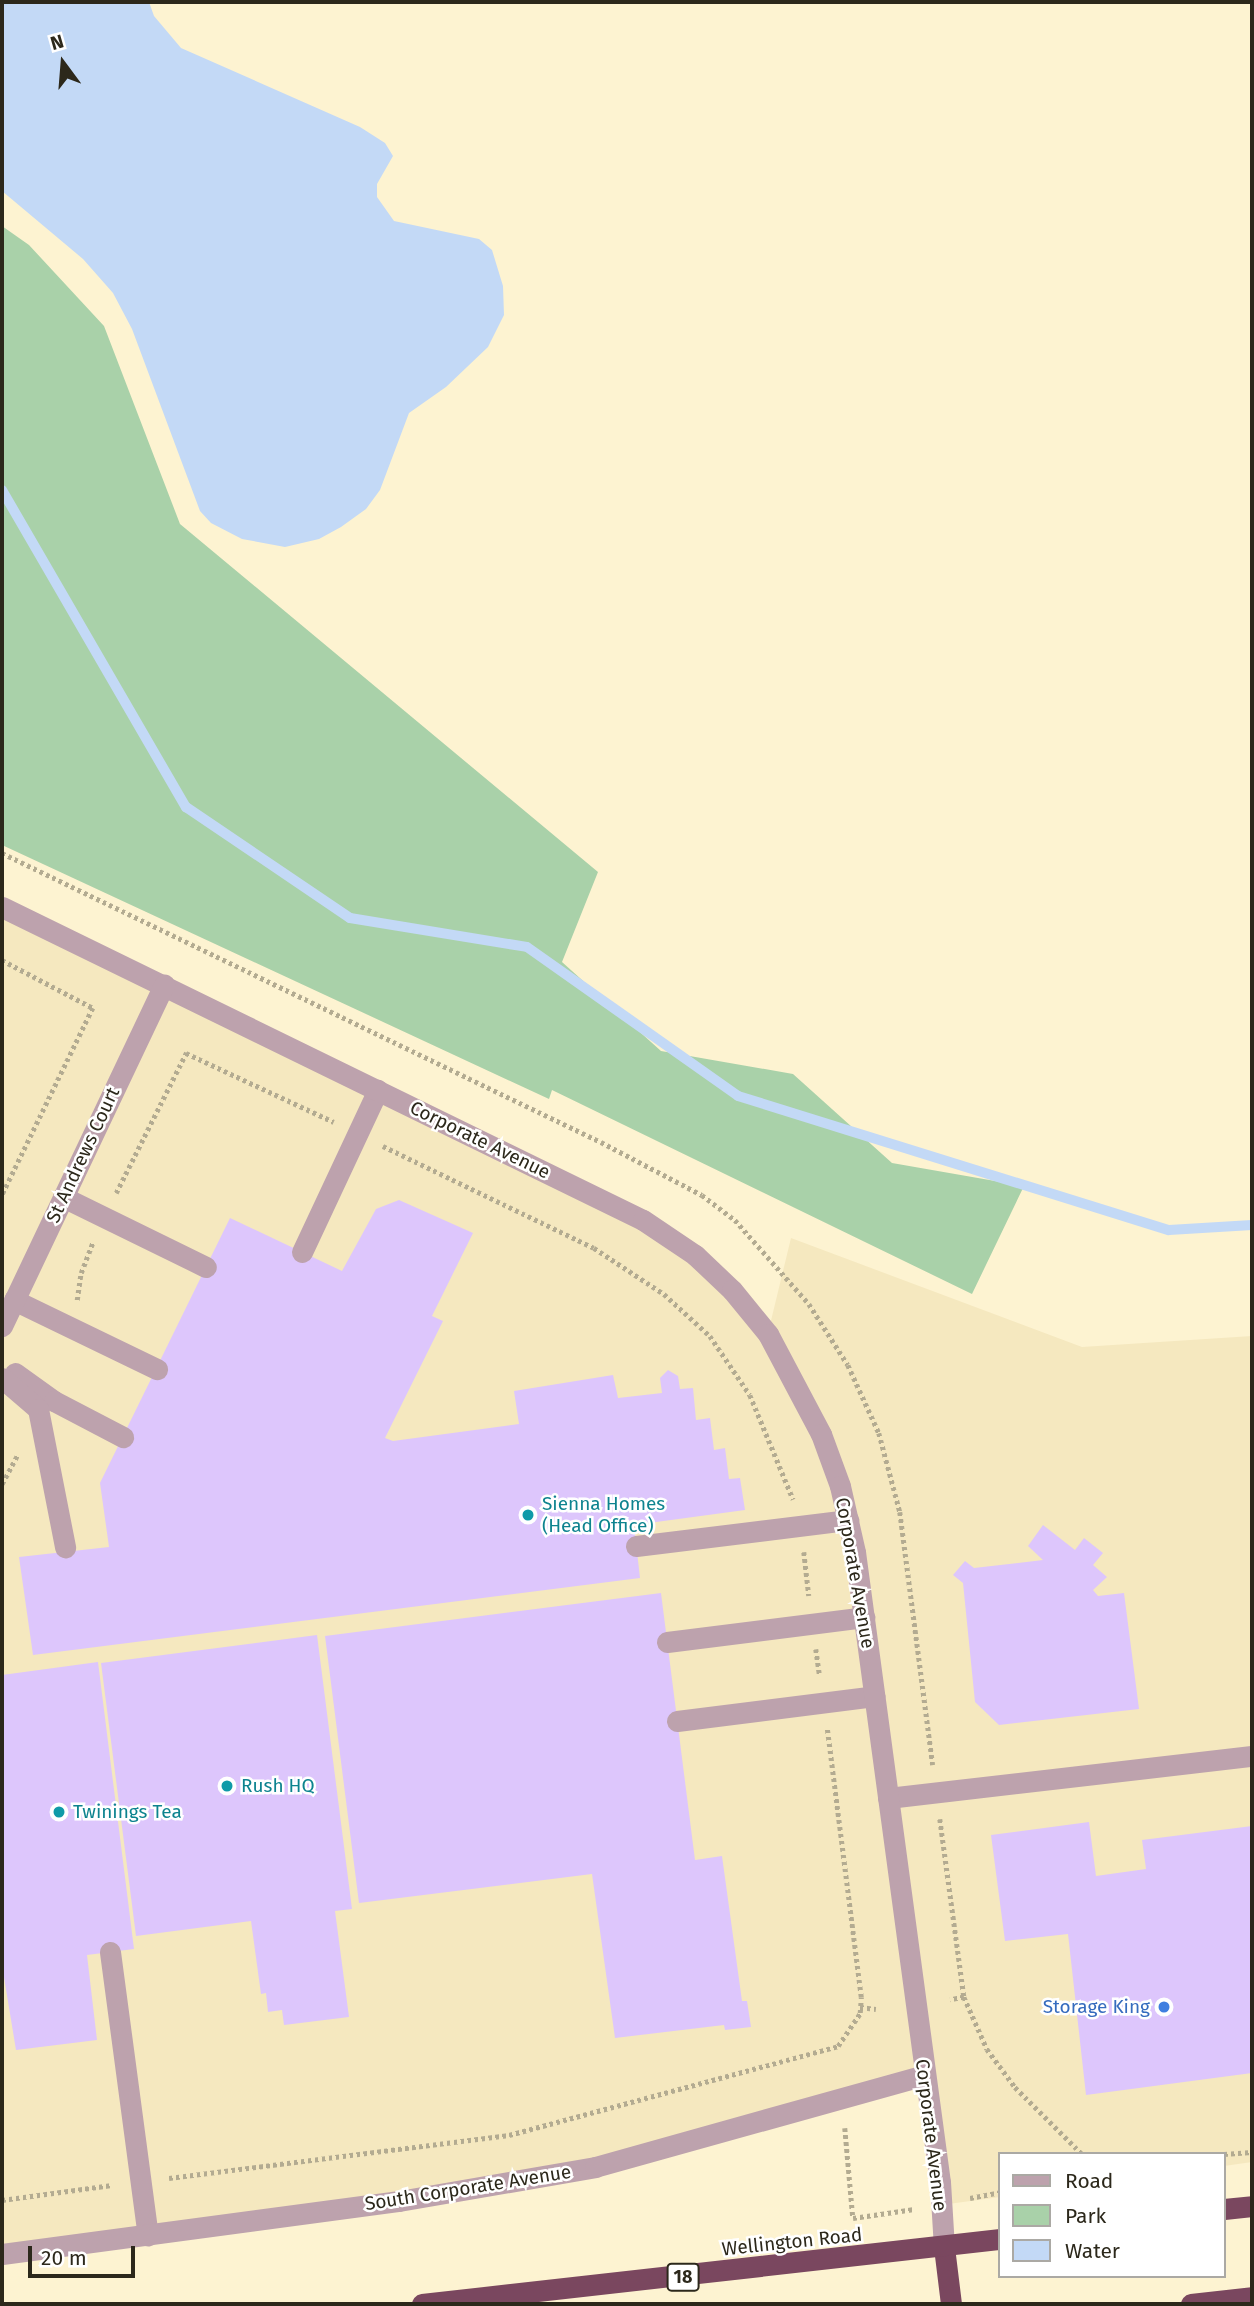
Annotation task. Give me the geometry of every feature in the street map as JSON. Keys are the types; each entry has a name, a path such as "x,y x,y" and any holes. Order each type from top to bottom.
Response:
{"highway":[{"path":"1226,2209 1252,2206"},
{"name":"Wellington Road","path":"422,2304 998,2239"},
{"path":"944,2247 951,2304"},
{"path":"1198,2304 1252,2297"}],"street":[{"name":"Corporate Avenue","path":"2,907 643,1220 695,1255 732,1290 768,1334 821,1434 848,1520 864,1617 940,2182 944,2247"},
{"name":"St Andrews Court","path":"2,1326 164,985"},
{"path":"302,1252 378,1090"},
{"path":"63,1197 206,1268"},
{"path":"14,1300 157,1369"},
{"path":"2,1364 54,1401 123,1437"},
{"path":"2,1378 38,1409 65,1547"},
{"path":"636,1546 848,1520"},
{"path":"667,1642 864,1617"},
{"path":"677,1721 874,1696"},
{"path":"888,1798 1252,1756"},
{"path":"110,1952 148,2235"},
{"name":"South Corporate Avenue","path":"2,2254 399,2201 595,2167 924,2076"}],"path":[{"path":"2,853 601,1142 702,1195 752,1237 809,1304 848,1365 879,1433 900,1512 964,1997 987,2049 1015,2087 1080,2152"},
{"path":"2,960 93,1008 2,1195"},
{"path":"2,2200 509,2135 818,2054 838,2046 860,2007 801,1525 771,1438 750,1395 710,1336 664,1294 594,1248 186,1052 104,1218 81,1272 73,1328"},
{"path":"2,1484 38,1409"},
{"path":"950,2000 964,1997"},
{"path":"860,2007 876,2009"},
{"path":"842,2099 853,2218"},
{"path":"1226,2154 1252,2152"}],"shaded area":[{"path":"2,907 643,1220 768,1333 791,1238 1082,1347 1252,1336 1252,2162 1226,2166 1226,2152 998,2152 998,2197 941,2205 924,2076 595,2167 2,2254"}],"green space":[{"path":"2,226 29,245 104,326 180,524 598,872 562,962 661,1051 793,1074 892,1163 1024,1186 972,1294 552,1090 549,1099 2,845"}],"water":[{"path":"2,2 149,2 154,16 181,48 360,127 385,143 393,156 377,184 377,197 394,221 479,239 492,250 503,286 504,315 488,347 446,387 409,413 380,490 366,509 341,527 319,539 285,547 242,539 211,523 200,511 132,329 113,293 83,259 2,191"}],"building":[{"name":"Sienna Homes (Head Office)","path":"399,1200 473,1233 432,1316 443,1321 385,1438 393,1441 519,1424 514,1391 613,1375 618,1398 662,1393 660,1378 668,1370 678,1376 680,1389 693,1388 696,1420 710,1418 714,1450 725,1448 729,1479 740,1478 745,1510 634,1525 640,1578 33,1655 19,1557 109,1547 100,1483 230,1218 342,1271 376,1209"},
{"path":"1043,1525 1075,1550 1084,1538 1103,1553 1093,1565 1107,1577 1093,1590 1098,1596 1124,1593 1139,1709 999,1725 975,1702 963,1583 953,1575 965,1561 974,1568 1043,1560 1028,1546"},
{"path":"661,1593 695,1860 722,1856 742,2001 747,2001 751,2027 725,2030 724,2025 615,2038 592,1874 359,1903 325,1636"},
{"name":"Rush HQ","path":"317,1635 352,1909 335,1911 349,2017 284,2025 282,2010 268,2012 266,1993 261,1994 251,1921 136,1936 101,1663"},
{"name":"Twinings Tea","path":"98,1662 134,1949 87,1955 97,2040 16,2050 2,1965 2,1675"},
{"name":"Storage King","path":"1089,1822 1096,1876 1146,1869 1142,1840 1252,1826 1252,2073 1086,2095 1068,1934 1005,1941 991,1835"}],"waterway":[{"path":"2,490 186,807 350,918 527,947 738,1096 1169,1230 1252,1225"}],"place":[{"name":"Sienna Homes (Head Office)","path":"528,1515"},
{"name":"Rush HQ","path":"227,1786"},
{"name":"Twinings Tea","path":"59,1812"},
{"name":"Storage King","path":"1164,2007"}]}
